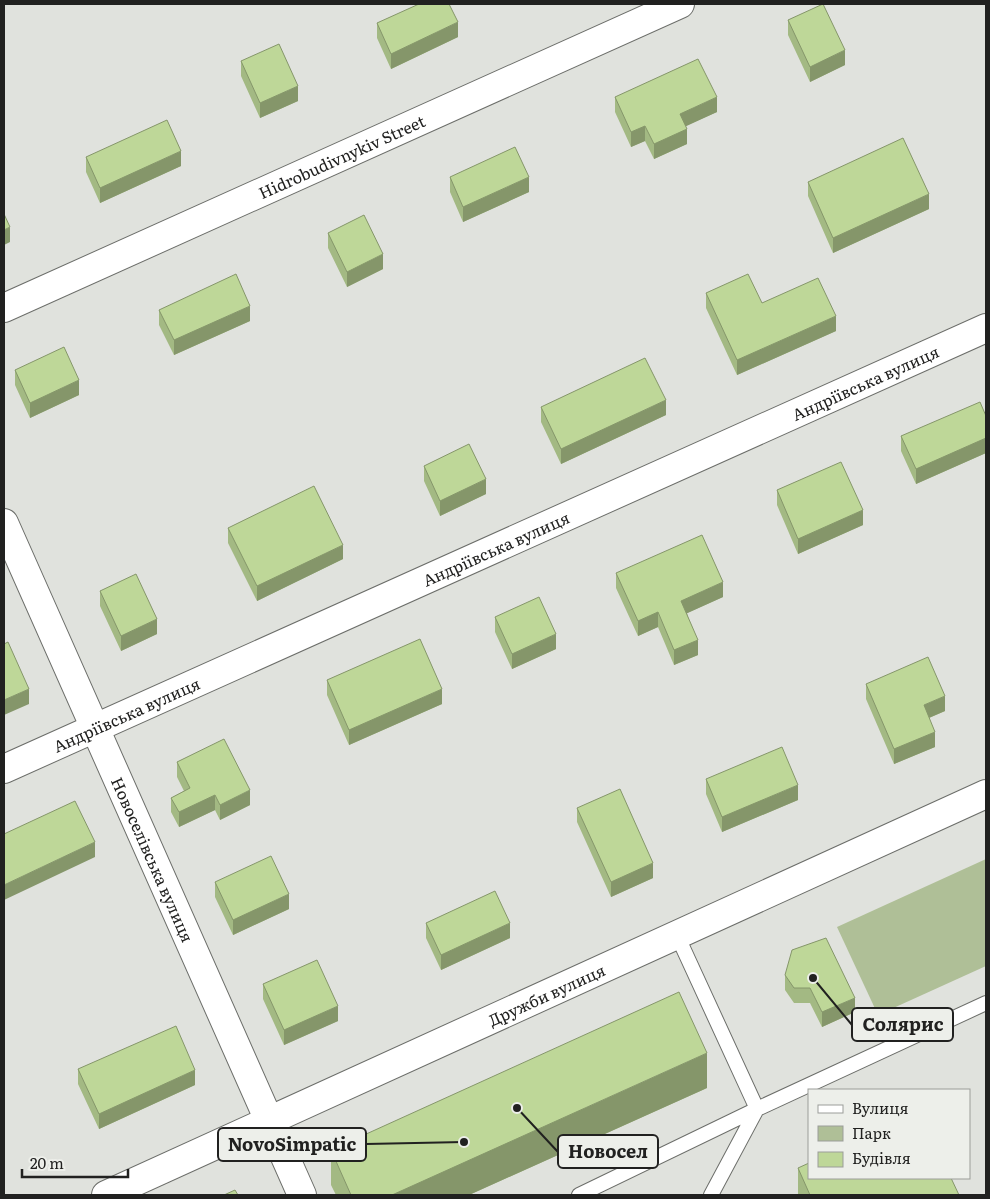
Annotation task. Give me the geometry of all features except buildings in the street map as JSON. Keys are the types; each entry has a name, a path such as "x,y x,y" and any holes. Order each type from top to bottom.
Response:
{"street":[{"name":"Hidrobudivnykiv Street","path":"4,308 680,4"},
{"name":"Андріївська вулиця","path":"4,769 986,328"},
{"name":"Новоселівська вулиця","path":"4,522 302,1195"},
{"name":"Дружби вулиця","path":"106,1195 986,794"}],"lane":[{"path":"677,935 757,1109"},
{"path":"579,1195 757,1109 986,1003"},
{"path":"711,1195 757,1109"}],"green space":[{"path":"986,859 986,966 878,1015 837,927"}],"place":[{"name":"Солярис","path":"813,978"},
{"name":"Новосел","path":"517,1108"},
{"name":"NovoSimpatic","path":"464,1142"}]}
